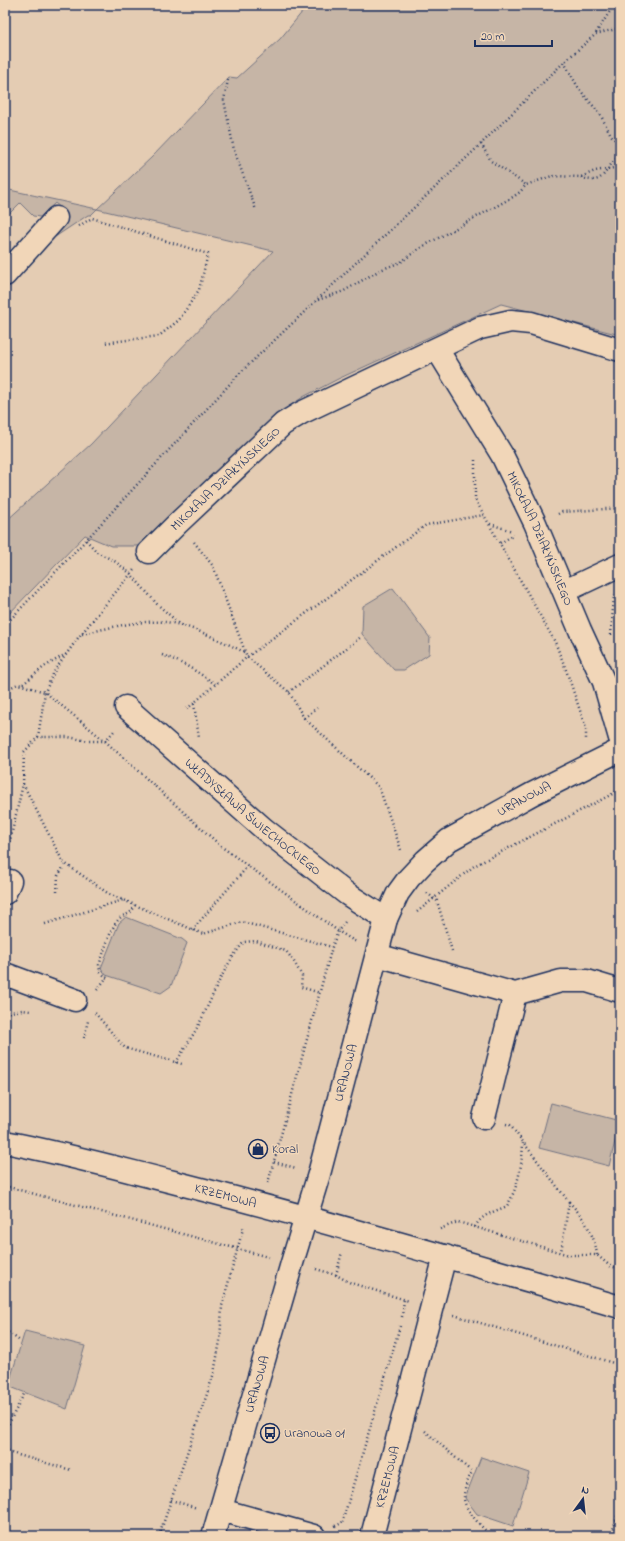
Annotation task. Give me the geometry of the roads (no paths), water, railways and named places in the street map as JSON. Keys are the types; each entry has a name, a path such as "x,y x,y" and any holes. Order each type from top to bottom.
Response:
{"street":[{"path":"5,275 65,223"},
{"name":"MIKOŁAJA DZIAŁYŃSKIEGO","path":"149,552 283,424 301,413 480,328 511,321 531,323 620,350"},
{"name":"MIKOŁAJA DZIAŁYŃSKIEGO","path":"437,349 502,455 527,528 565,591 580,630 604,682 620,738"},
{"path":"565,591 615,567"},
{"name":"WŁADYSŁAWA ŚWIECHOCKIEGO","path":"126,707 264,829 324,877 386,918"},
{"name":"URANOWA","path":"213,1536 319,1174 386,918 398,893 409,878 425,861 449,840 532,794 620,750"},
{"path":"377,955 515,994 561,981 587,981 620,991"},
{"path":"5,974 84,1004"},
{"path":"484,1118 515,994"},
{"name":"KRZEMOWA","path":"5,1142 55,1152 306,1217 620,1307"},
{"name":"KRZEMOWA","path":"372,1536 445,1256"},
{"path":"221,1510 314,1536"}],"place":[{"name":"Koral","path":"258,1149"},
{"name":"Uranowa 01","path":"270,1433"}]}
